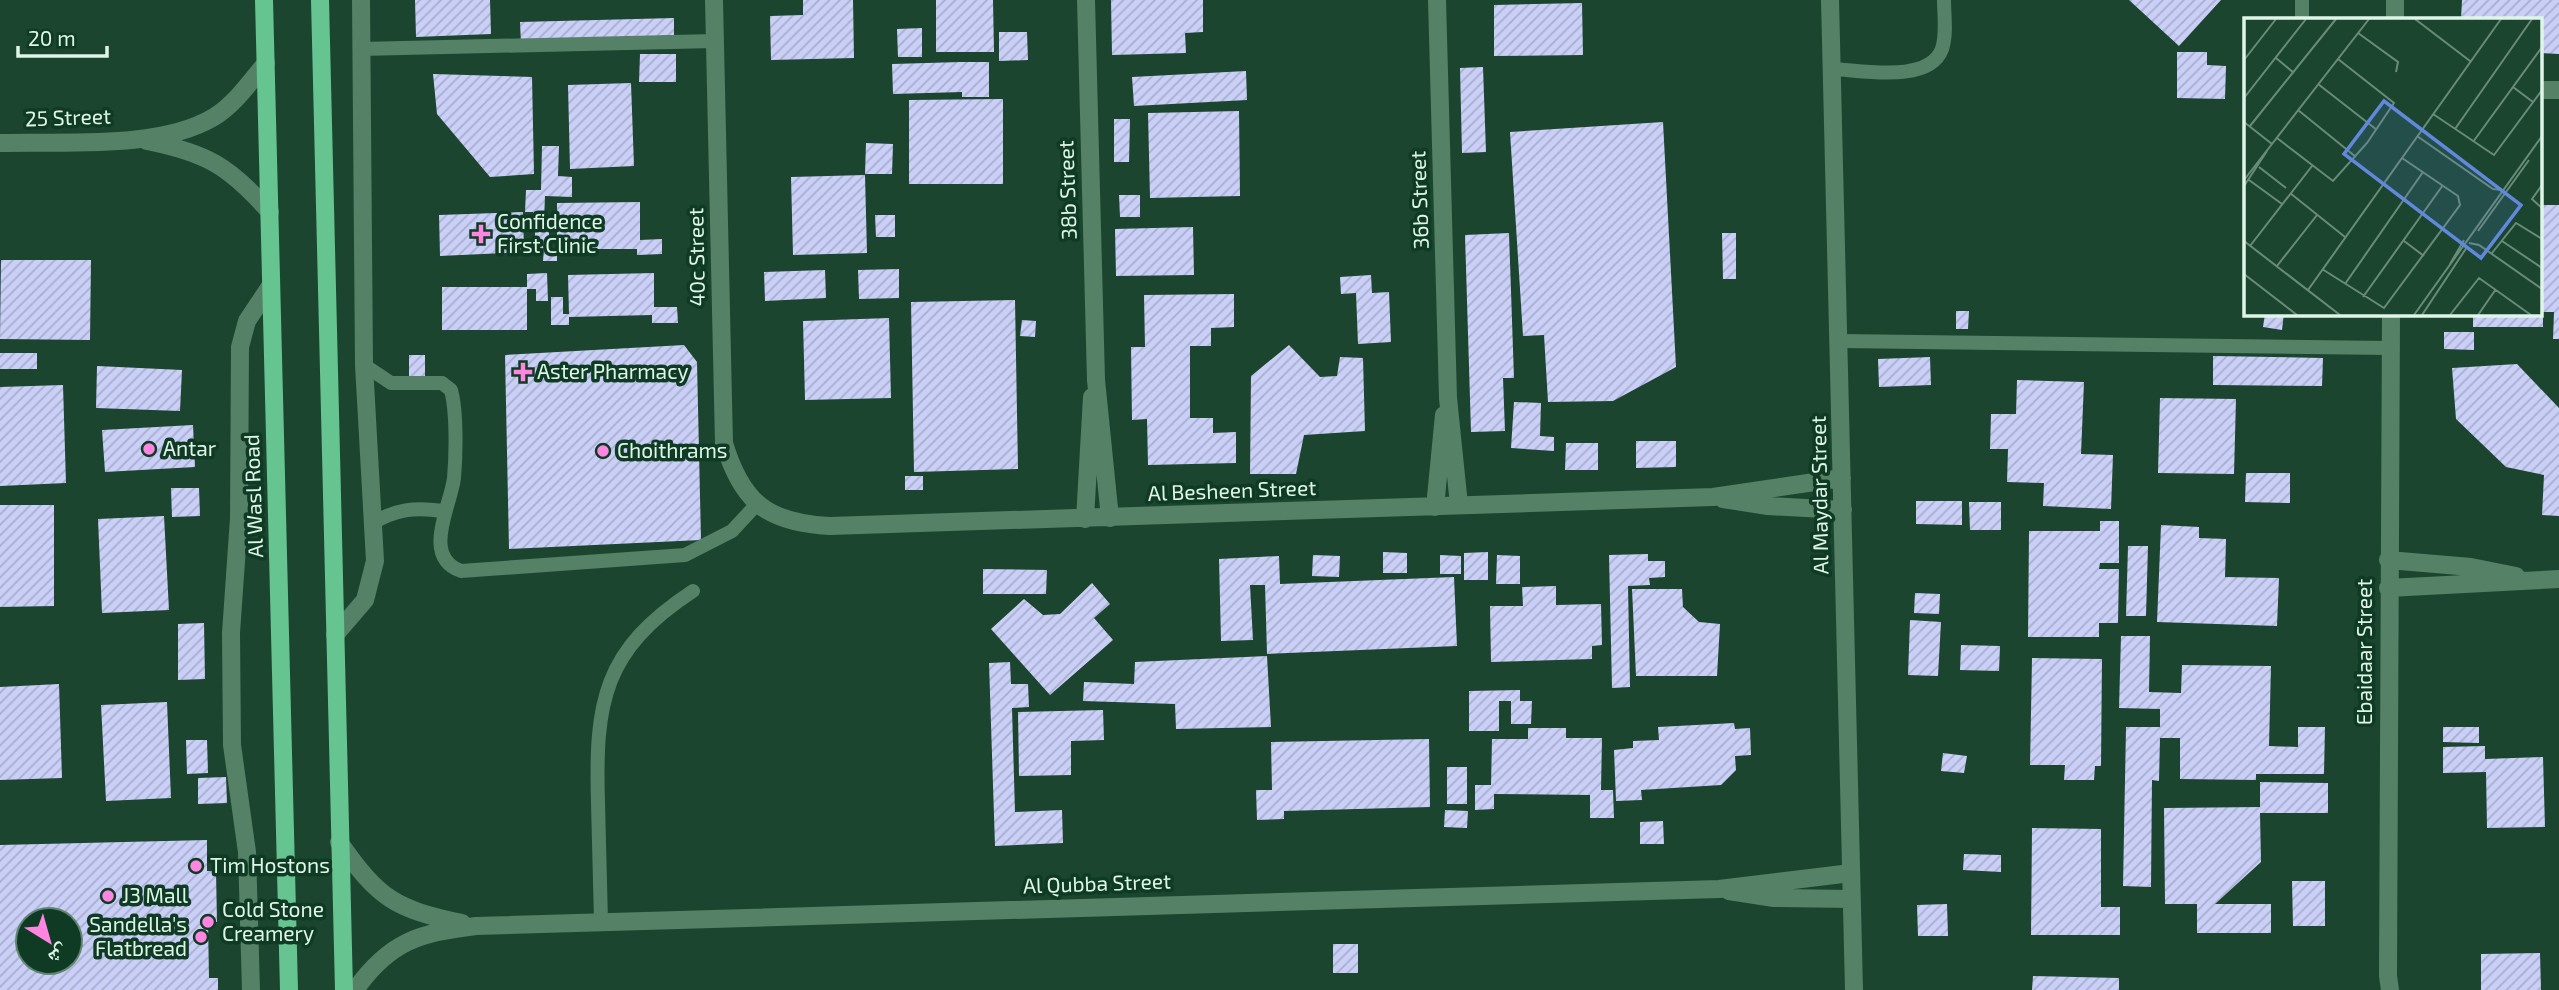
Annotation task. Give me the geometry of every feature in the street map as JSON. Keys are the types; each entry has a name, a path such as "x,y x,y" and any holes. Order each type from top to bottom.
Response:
{"main road":[{"name":"Al Wasl Road","path":"264,0 289,990"},
{"path":"320,0 344,990"}],"street":[{"path":"335,635 357,612 370,587 375,561 364,365 361,0"},
{"name":"40c Street","path":"714,0 724,443 742,487 757,504"},
{"name":"38b Street","path":"1086,0 1096,380 1110,518"},
{"name":"36b Street","path":"1437,0 1448,398 1459,505"},
{"name":"Al Maydar Street","path":"1830,0 1854,990"},
{"path":"2395,0 2395,18"},
{"name":"25 Street","path":"0,143 136,139 187,129 215,116 239,96 266,62"},
{"name":"25 Street","path":"136,139 183,148 211,158 235,175 270,212"},
{"path":"251,990 247,852 233,761 231,633 239,518 240,347 247,321 271,285"},
{"name":"Ebaidaar Street","path":"2390,315 2390,990"},
{"name":"38b Street","path":"1085,519 1089,425 1096,380"},
{"name":"36b Street","path":"1435,507 1448,398"},
{"name":"Al Besheen Street","path":"757,504 778,518 803,525 830,526 1713,496 1842,478"},
{"name":"Al Besheen Street","path":"1713,496 1754,505 1843,510"},
{"path":"2388,560 2471,567 2526,579"},
{"path":"2388,588 2559,579"},
{"name":"Al Qubba Street","path":"339,842 370,885 397,904 412,911 476,926"},
{"name":"Al Qubba Street","path":"355,990 377,962 401,944 429,932 476,926 1719,889 1851,873"},
{"name":"Al Qubba Street","path":"1719,889 1774,898 1851,899"}],"lane":[{"path":"1832,69 1911,72 1929,66 1936,59 1943,42 1944,0"},
{"path":"2302,0 2302,18"},
{"path":"360,49 715,41"},
{"path":"1840,341 2390,348"},
{"path":"364,365 391,383 442,383 451,390 454,480 443,511 442,554 445,562 461,571 684,555 732,531 757,504"},
{"path":"371,524 399,510 421,508 443,511"},
{"path":"601,922 596,741 601,710 610,681 631,645 667,608 693,591"}],"building":[{"path":"415,0 490,0 491,34 416,37"},
{"path":"803,0 853,0 854,58 771,60 770,16 803,15"},
{"path":"936,0 993,0 994,52 936,52"},
{"path":"1111,0 1203,0 1203,32 1185,33 1186,53 1112,55"},
{"path":"2129,0 2221,0 2179,46"},
{"path":"2462,0 2559,0 2559,54 2542,53 2542,18 2461,18"},
{"path":"1582,3 1583,55 1494,56 1494,5"},
{"path":"674,18 674,35 521,44 520,22"},
{"path":"922,28 922,57 898,57 897,29"},
{"path":"999,32 1027,32 1028,60 999,61"},
{"path":"2177,52 2207,52 2207,65 2226,66 2225,99 2177,98"},
{"path":"640,54 676,54 676,82 639,82"},
{"path":"989,62 989,97 962,97 962,92 893,94 892,64"},
{"path":"1483,67 1486,152 1462,153 1460,68"},
{"path":"1246,71 1247,100 1134,106 1132,77"},
{"path":"433,74 532,77 534,174 490,177 437,114"},
{"path":"631,83 634,166 570,169 568,85"},
{"path":"1003,99 1003,184 909,184 909,100"},
{"path":"1239,111 1240,196 1150,198 1148,113"},
{"path":"1114,119 1130,119 1129,162 1114,162"},
{"path":"1663,122 1676,367 1613,401 1548,402 1544,335 1523,336 1510,132"},
{"path":"866,143 893,144 892,174 865,174"},
{"path":"542,146 559,146 558,176 572,177 572,197 545,196 544,221 533,221 533,212 525,212 526,190 541,190"},
{"path":"865,175 867,253 793,255 791,177"},
{"path":"1119,195 1140,195 1140,217 1120,217"},
{"path":"640,202 640,240 662,239 662,254 637,255 637,249 557,249 557,203"},
{"path":"2542,205 2559,205 2559,339 2553,339 2554,312 2543,312 2543,327 2473,327 2473,315 2542,315"},
{"name":"Confidence First Clinic","path":"523,212 524,252 440,256 439,215"},
{"path":"875,215 895,215 895,237 876,237"},
{"path":"535,227 549,227 549,249 557,249 557,261 543,261 544,248 535,249"},
{"path":"1193,227 1194,275 1116,276 1115,229"},
{"path":"1509,233 1514,378 1503,378 1505,431 1471,432 1465,235"},
{"path":"1722,233 1736,233 1736,279 1723,279"},
{"path":"1,260 91,260 90,340 0,339"},
{"path":"899,269 899,298 859,299 858,270"},
{"path":"825,270 826,298 765,301 764,272"},
{"path":"547,273 548,301 536,301 536,289 527,289 527,274"},
{"path":"654,273 654,307 677,307 678,323 652,323 652,315 569,317 569,325 551,325 551,297 563,297 563,314 569,314 568,275"},
{"path":"1371,275 1372,293 1389,292 1391,342 1358,344 1356,293 1341,294 1340,277"},
{"path":"442,287 527,287 527,330 442,330"},
{"path":"1234,294 1234,327 1211,328 1211,346 1190,346 1190,418 1213,418 1213,433 1236,432 1236,463 1148,465 1147,419 1132,420 1131,347 1145,347 1144,295"},
{"path":"1015,300 1018,469 914,472 911,302"},
{"path":"1956,311 1969,311 1968,329 1956,329"},
{"path":"2265,315 2284,315 2282,330 2263,327"},
{"path":"889,318 891,398 805,400 803,321"},
{"path":"1022,320 1036,321 1035,337 1020,336"},
{"path":"2444,332 2474,332 2474,350 2444,349"},
{"name":"Choithrams","path":"684,345 697,362 701,540 509,549 505,355"},
{"path":"1289,345 1320,377 1337,376 1340,357 1363,358 1365,431 1304,435 1296,474 1250,474 1251,376"},
{"path":"0,353 37,353 37,369 0,369"},
{"path":"409,355 425,355 425,378 409,378"},
{"path":"2213,356 2323,358 2322,386 2213,385"},
{"path":"1930,357 1931,385 1879,387 1878,359"},
{"path":"2517,364 2559,408 2559,516 2542,515 2544,475 2506,467 2456,419 2452,368"},
{"path":"97,366 182,370 180,411 96,408"},
{"path":"2017,380 2084,382 2081,454 2113,455 2111,509 2043,506 2044,483 2007,482 2008,449 1990,449 1991,414 2016,414"},
{"path":"63,385 66,483 0,486 0,387"},
{"path":"2160,398 2236,399 2234,474 2158,473"},
{"path":"1514,402 1541,403 1540,436 1554,437 1554,451 1511,448"},
{"name":"Antar","path":"193,425 195,467 105,472 102,430"},
{"path":"1636,441 1676,441 1676,467 1636,468"},
{"path":"1566,443 1598,443 1598,470 1565,470"},
{"path":"2246,473 2290,473 2290,503 2245,502"},
{"path":"905,476 923,476 923,490 905,490"},
{"path":"171,488 199,488 200,516 172,517"},
{"path":"1916,501 1962,501 1962,525 1916,524"},
{"path":"1969,502 2001,502 2001,530 1970,530"},
{"path":"0,505 54,505 54,606 0,607"},
{"path":"164,516 169,610 102,613 98,519"},
{"path":"2100,521 2119,521 2119,563 2100,563 2099,569 2119,569 2118,623 2099,623 2099,637 2028,637 2029,531 2100,531"},
{"path":"2161,525 2199,527 2199,538 2226,539 2225,577 2279,578 2277,626 2157,622"},
{"path":"2128,546 2148,546 2146,616 2126,616"},
{"path":"1383,552 1407,553 1407,573 1383,573"},
{"path":"1488,552 1488,580 1464,580 1464,553"},
{"path":"1648,554 1648,561 1665,561 1665,577 1649,578 1650,585 1628,586 1630,687 1612,688 1609,555"},
{"path":"1313,555 1340,556 1339,577 1312,576"},
{"path":"1440,555 1461,556 1461,574 1440,574"},
{"path":"1497,555 1520,556 1520,584 1496,584"},
{"path":"1279,556 1280,584 1454,577 1457,646 1267,654 1265,585 1250,585 1253,640 1221,641 1219,559"},
{"path":"983,569 1047,570 1046,594 983,594"},
{"path":"1092,583 1110,604 1094,618 1113,640 1050,695 991,629 1024,599 1043,615 1060,614"},
{"path":"1556,586 1556,605 1601,604 1602,645 1592,646 1592,659 1491,662 1490,606 1523,606 1522,587"},
{"path":"1632,589 1682,589 1683,607 1699,622 1720,624 1717,676 1636,676"},
{"path":"1915,593 1940,594 1939,614 1914,613"},
{"path":"1910,620 1941,622 1938,676 1908,675"},
{"path":"204,623 205,679 178,680 178,624"},
{"path":"2121,636 2150,636 2149,692 2181,693 2182,665 2271,666 2269,746 2298,747 2298,727 2325,727 2324,774 2256,774 2256,780 2180,779 2180,738 2160,738 2159,781 2152,780 2151,887 2123,886 2126,727 2160,727 2160,709 2119,708"},
{"path":"1961,645 2000,646 1999,671 1960,670"},
{"path":"1267,656 1271,727 1176,729 1175,704 1083,701 1084,682 1134,684 1135,662"},
{"path":"2032,658 2102,659 2101,766 2095,766 2094,780 2064,780 2065,765 2030,765"},
{"path":"1010,662 1011,684 1028,684 1029,707 1012,708 1015,812 1062,810 1063,843 995,846 989,663"},
{"path":"59,684 62,778 0,780 0,687"},
{"path":"1520,690 1520,701 1532,701 1531,724 1511,724 1511,701 1499,701 1499,731 1469,731 1469,691"},
{"path":"167,702 171,798 106,801 101,705"},
{"path":"1103,710 1104,740 1071,741 1071,775 1019,776 1018,712"},
{"path":"1734,723 1735,729 1750,728 1751,755 1735,756 1736,770 1721,785 1641,790 1642,800 1616,801 1614,750 1633,748 1633,741 1659,740 1658,727"},
{"path":"2443,727 2479,727 2479,743 2443,742"},
{"path":"1528,728 1566,728 1566,738 1602,738 1601,790 1613,790 1614,818 1590,818 1590,795 1494,794 1494,809 1475,810 1475,785 1491,785 1492,739 1528,739"},
{"path":"1429,739 1430,807 1284,811 1284,819 1257,820 1256,790 1272,790 1271,742"},
{"path":"186,740 207,740 208,773 187,774"},
{"path":"2485,746 2485,759 2543,757 2545,827 2487,828 2486,772 2443,773 2443,747"},
{"path":"1943,753 1967,756 1964,773 1941,771"},
{"path":"1447,767 1467,767 1467,804 1447,804"},
{"path":"226,777 227,803 198,804 198,778"},
{"path":"2260,782 2328,783 2328,813 2260,813 2261,862 2215,904 2271,904 2271,933 2197,933 2197,904 2165,904 2164,808 2260,807"},
{"path":"1445,810 1468,811 1467,828 1444,827"},
{"path":"1663,821 1664,844 1640,844 1640,822"},
{"path":"2032,828 2101,829 2101,907 2120,907 2120,935 2031,935"},
{"name":"J3 Mall","path":"207,840 207,871 216,871 217,922 208,922 209,978 218,978 218,990 0,990 0,845"},
{"path":"1964,854 2001,855 2001,872 1963,870"},
{"path":"2292,881 2325,881 2325,926 2293,926"},
{"path":"1947,904 1948,936 1918,936 1917,905"},
{"path":"1333,944 1358,944 1358,973 1333,973"},
{"path":"2540,953 2541,990 2481,990 2481,954"},
{"path":"2033,976 2119,978 2119,990 2032,990"}],"place":[{"name":"Confidence First Clinic","path":"481,234"},
{"name":"Aster Pharmacy","path":"523,372"},
{"name":"Antar","path":"149,449"},
{"name":"Choithrams","path":"603,451"},
{"name":"Tim Hostons","path":"196,866"},
{"name":"J3 Mall","path":"108,896"},
{"name":"Cold Stone Creamery","path":"208,922"},
{"name":"Sandella's Flatbread","path":"201,937"}]}
